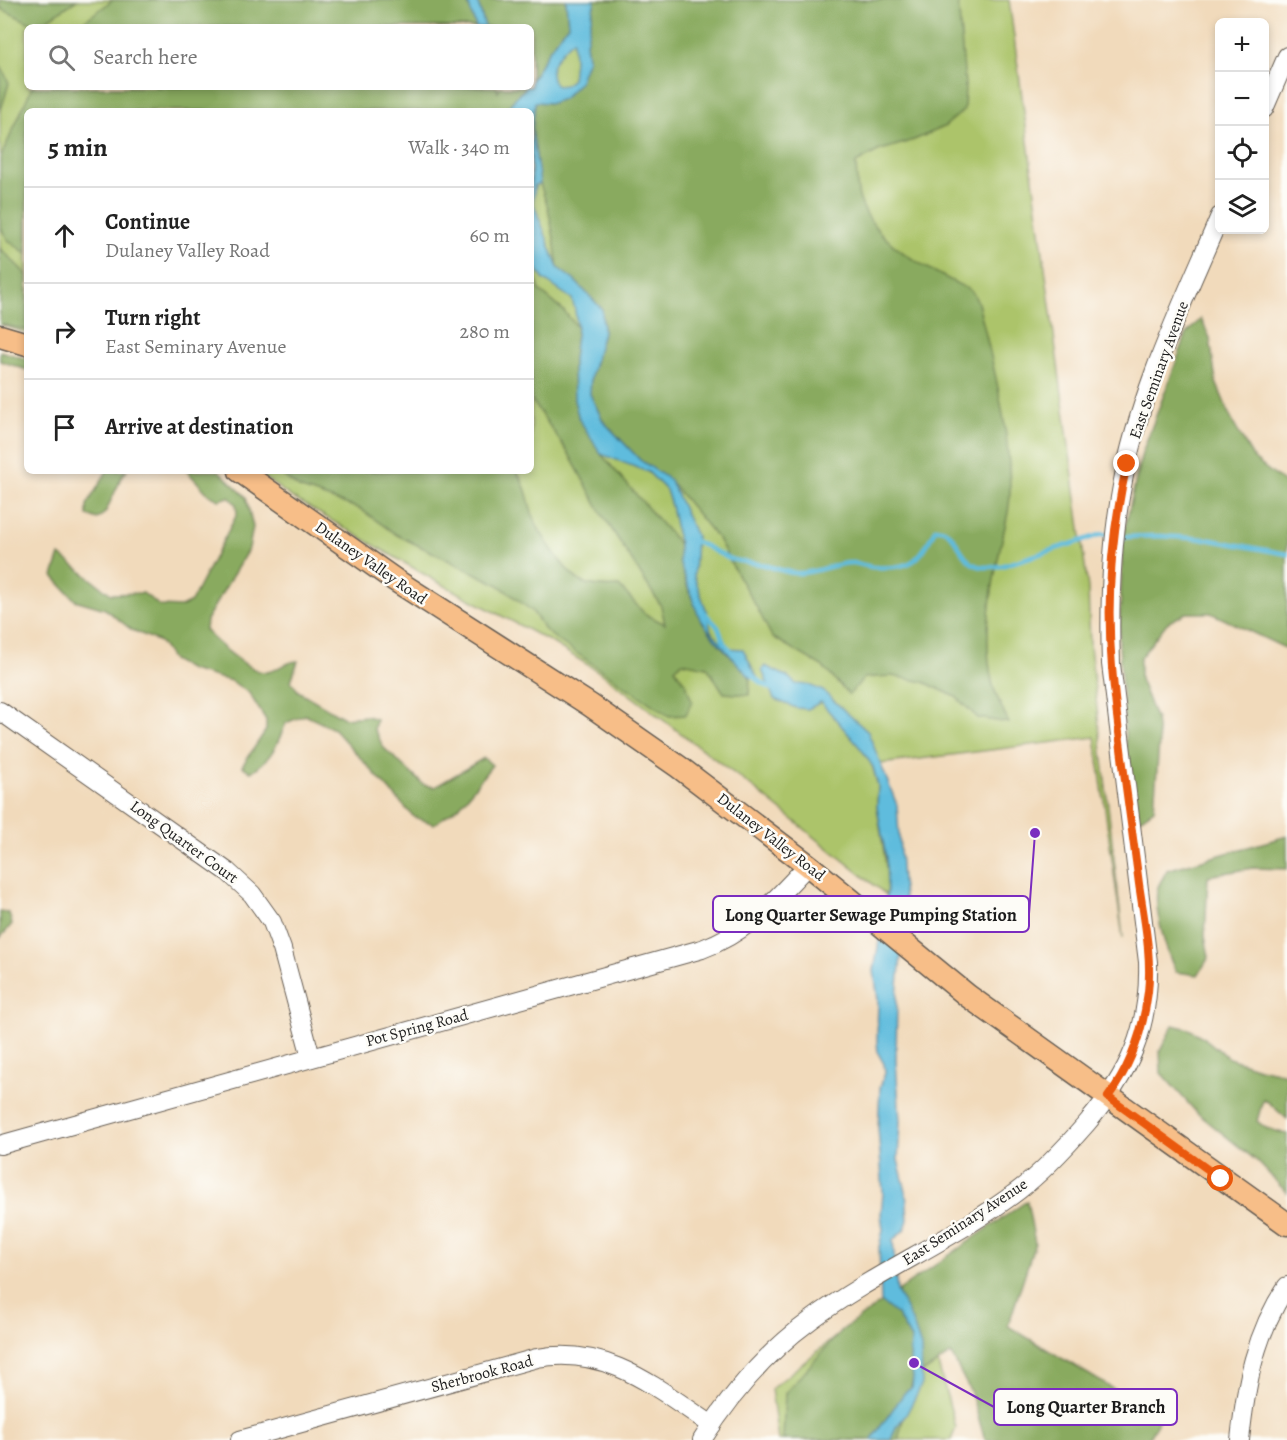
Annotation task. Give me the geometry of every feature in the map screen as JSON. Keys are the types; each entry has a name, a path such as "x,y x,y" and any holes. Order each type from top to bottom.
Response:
{"main road":[{"path":"0,336 24,343"},
{"name":"Dulaney Valley Road","path":"244,474 394,580 628,731 808,865 977,1002 1287,1224"}],"street":[{"path":"1269,97 1287,56"},
{"name":"East Seminary Avenue","path":"707,1432 742,1384 775,1349 812,1319 1004,1201 1031,1180 1078,1134 1108,1097 1133,1055 1146,1004 1147,944 1111,664 1113,546 1122,486 1140,417 1171,333 1215,228"},
{"name":"Long Quarter Court","path":"0,711 228,872 252,894 266,911 276,932 311,1057"},
{"name":"Pot Spring Road","path":"0,1145 687,954 725,940 746,926 761,914 808,865"},
{"path":"746,926 796,909 860,908"},
{"path":"1240,1440 1245,1390 1254,1355 1264,1325 1287,1286"},
{"name":"Sherbrook Road","path":"240,1440 528,1361 565,1355 596,1359 618,1366 640,1377 707,1432"}],"green space":[{"path":"0,0 1009,0 1088,588 1090,646 1123,938 1095,737 872,765 878,786 877,807 894,901 756,790 601,673 551,642 434,580 293,498 259,474 534,474 534,108 24,108 24,332 0,325"},
{"path":"0,0 77,0 48,19 32,24 0,8"},
{"path":"113,0 467,0 475,24 80,24"},
{"path":"477,0 566,0 568,25 549,50 534,76 534,24 484,24"},
{"path":"595,0 958,0 965,85 964,110 944,127 914,140 878,151 856,163 857,182 860,200 868,216 891,243 920,264 968,289 978,303 999,394 1009,463 1009,504 993,585 988,650 992,681 1009,723 978,718 956,697 924,682 892,676 864,678 849,695 822,666 772,637 718,539 670,481 640,460 603,421 590,394 591,377 603,332 602,309 575,281 558,269 554,238 540,184 534,144 535,102 552,103 563,98 588,59 586,43"},
{"path":"0,64 9,83 0,110"},
{"path":"31,90 497,90 498,92 499,90 524,90 507,108 24,108 24,252 8,240 0,227 0,159"},
{"path":"0,248 24,272 24,329 0,324"},
{"path":"534,271 540,291 564,311 577,327 573,360 574,400 579,419 601,454 679,544 682,568 696,607 708,630 750,677 749,695 724,693 707,667 682,662 675,669 686,684 692,701 686,715 669,716 556,639 545,630 532,611 497,584 397,535 360,509 299,488 281,474 518,474 526,489 537,526 569,571 587,584 619,586 645,614 665,624 661,606 602,514 569,454 534,403"},
{"path":"1201,319 1210,338 1216,382 1233,423 1254,459 1287,485 1287,649 1211,613 1186,613 1167,623 1140,658 1140,679 1156,720 1159,743 1154,809 1137,821 1128,781 1119,644 1123,536 1142,453 1187,333"},
{"path":"0,351 24,358 24,369 0,361"},
{"path":"105,474 124,474 105,513 97,519 87,515 87,505"},
{"path":"190,474 222,474 246,497 253,527 249,548 206,620 205,630 234,656 260,671 271,671 298,661 291,681 298,691 344,718 367,716 376,719 374,729 384,748 424,785 435,787 484,758 492,765 459,807 434,824 414,817 334,729 305,715 286,723 269,757 251,772 242,766 266,730 266,720 249,693 231,681 190,670 172,660 160,642 132,630 105,609 75,600 53,576 60,555 111,594 143,593 160,606 181,607 191,602 237,514 236,504 229,497 219,500 209,495"},
{"path":"1287,836 1287,869 1253,868 1208,876 1205,936 1209,957 1198,975 1176,972 1165,942 1157,906 1158,887 1167,870"},
{"path":"0,912 9,913 12,924 0,938"},
{"path":"1173,1025 1189,1029 1203,1037 1229,1058 1287,1074 1287,1119 1263,1100 1257,1121 1266,1128 1287,1134 1287,1193 1258,1162 1197,1113 1161,1073 1160,1051"},
{"path":"1027,1201 1035,1243 1008,1326 1160,1417 1148,1440 985,1440 971,1393 951,1354 913,1379 898,1440 783,1440 785,1393 842,1330"},
{"path":"915,1283 956,1428 951,1440 778,1440 771,1389 845,1329"}],"water":[{"path":"467,0 477,0 484,24 475,24"},
{"path":"566,0 595,0 586,43 588,59 579,83 563,99 552,103 535,102 534,111 534,108 507,108 524,90 534,90 534,76 549,50 568,25","holes":["573,40 572,79 565,85 557,86 551,74 558,55"]},
{"path":"534,144 540,184 535,185 534,194"},
{"path":"534,205 558,268 575,281 602,309 603,332 591,377 590,394 603,421 640,460 670,480 696,536 694,576 711,631 726,648 743,649 757,677 750,677 715,639 699,617 679,561 679,544 666,490 648,472 601,454 579,419 574,400 573,360 577,327 575,310 572,299 543,279 534,264"},
{"path":"765,666 788,677 796,684 809,685 823,691 868,732 897,805 906,909 897,995 896,1061 900,1121 898,1160 906,1191 908,1220 905,1229 893,1240 897,1291 912,1321 921,1347 922,1384 906,1415 896,1427 891,1440 871,1440 905,1392 912,1388 913,1377 910,1363 911,1339 897,1315 881,1302 879,1247 883,1230 881,1214 883,1193 878,1128 880,1088 885,1073 884,1064 878,1053 878,1000 874,971 887,892 886,858 877,807 878,786 873,767 862,750 821,702 808,709 796,708 774,699 762,670"}],"waterway":[{"path":"691,540 733,560 802,573 846,563 885,568 904,565 918,557 930,541 935,529 947,532 972,563 986,567 1001,566 1103,534 1112,536"},
{"path":"1120,537 1160,536 1206,539 1287,554"},
{"path":"704,612 718,627 724,643 734,653"},
{"path":"751,673 775,691"}],"place":[{"name":"Long Quarter Sewage Pumping Station","path":"1035,833"},
{"name":"Long Quarter Branch","path":"914,1363"}],"route":[{"path":"1127,464 1113,546 1111,664 1147,944 1148,990 1133,1055 1108,1097 1221,1179"}]}
